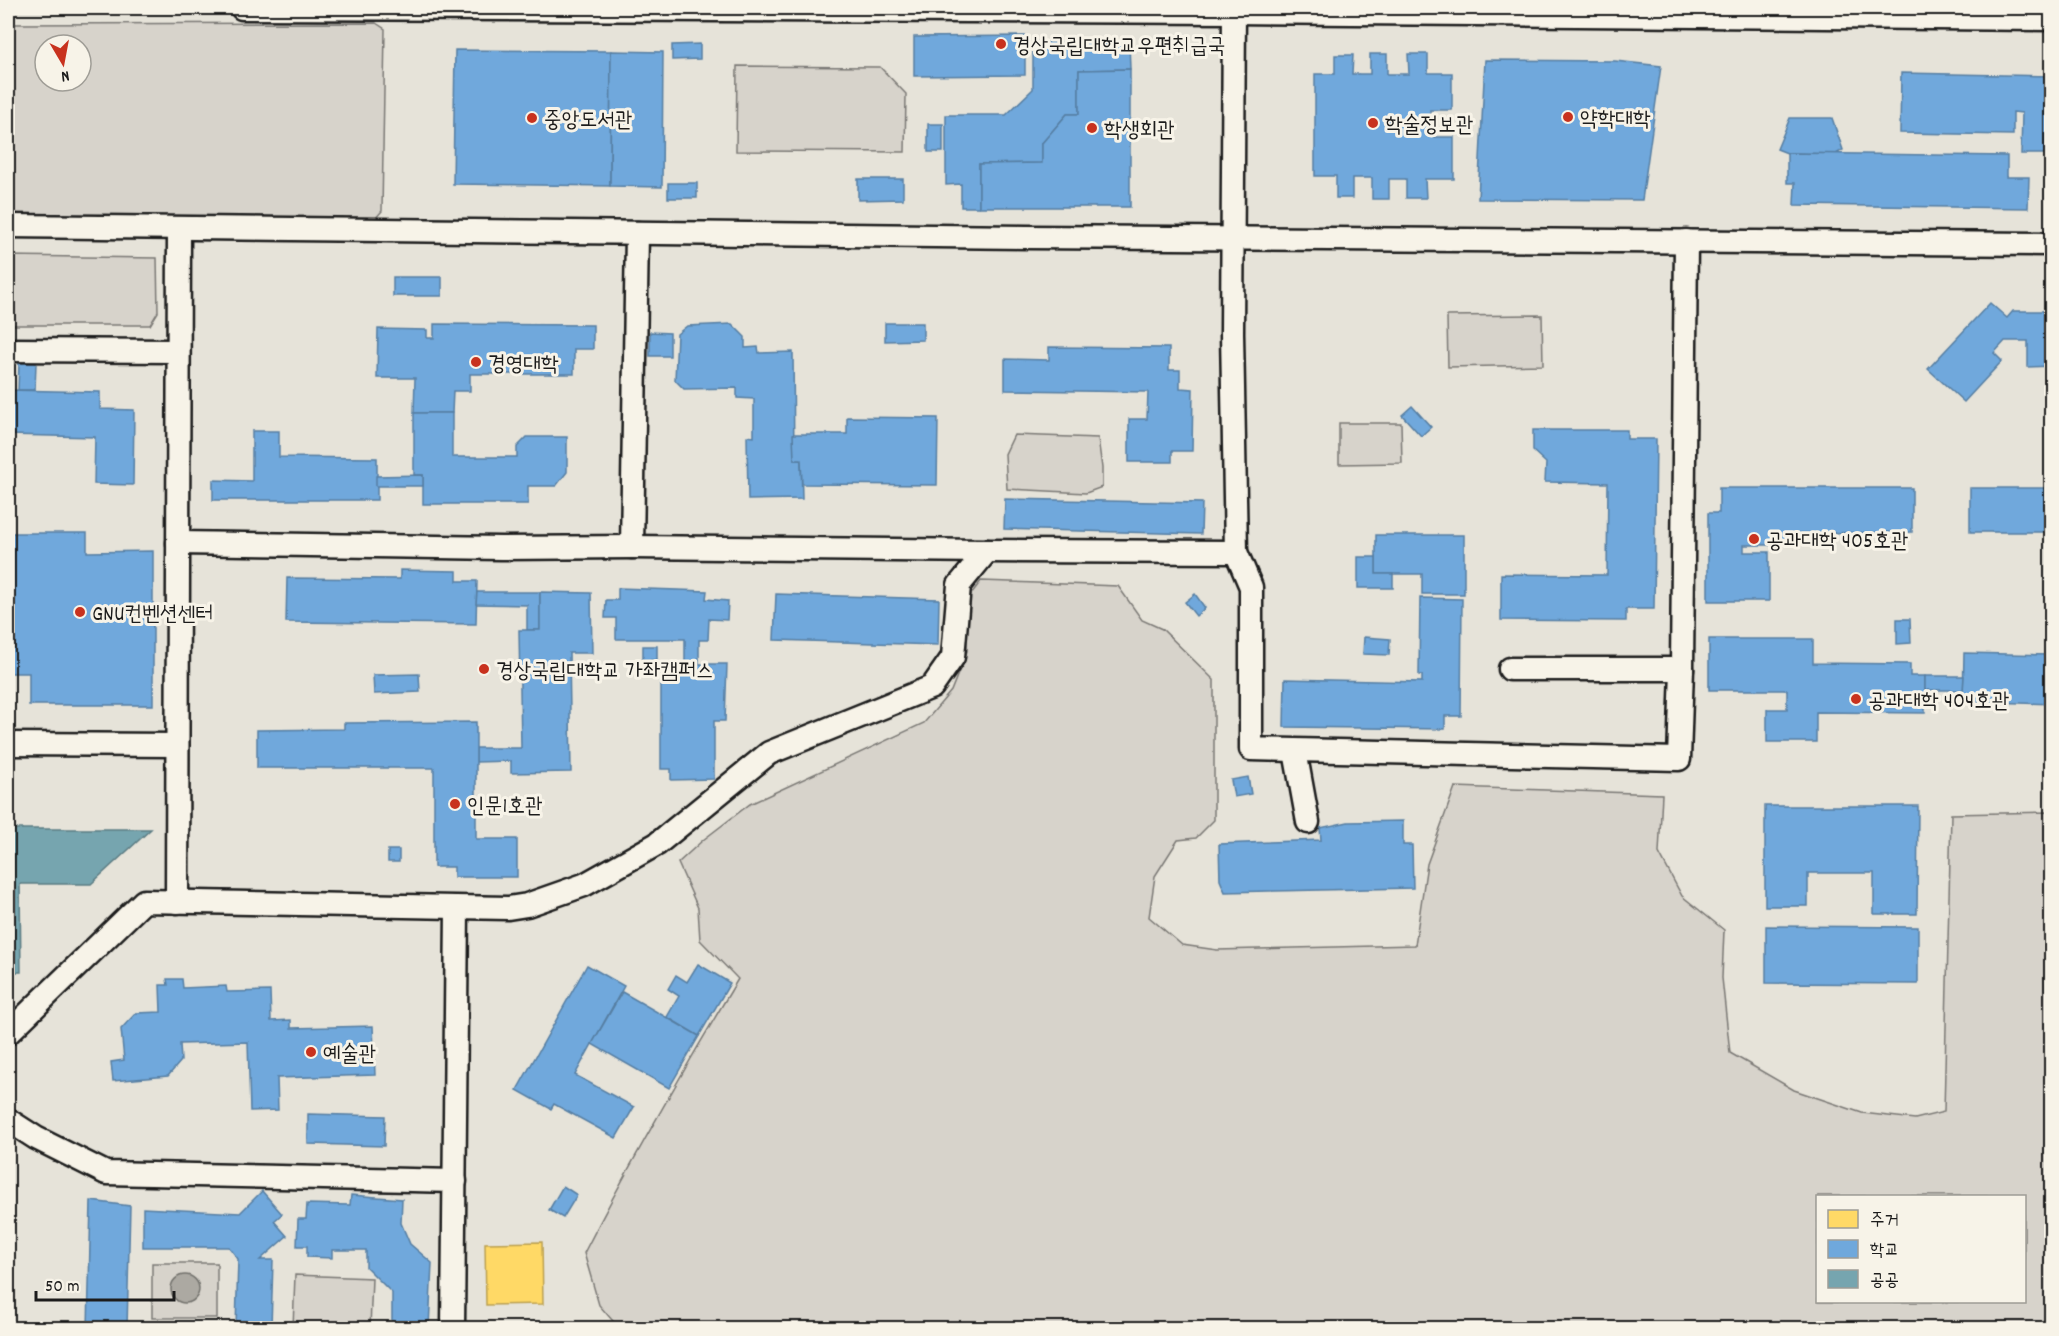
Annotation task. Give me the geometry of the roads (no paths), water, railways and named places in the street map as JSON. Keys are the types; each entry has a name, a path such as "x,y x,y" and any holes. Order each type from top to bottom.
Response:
{"street":[{"path":"242,8 1234,10 2052,20"},
{"path":"1234,10 1232,333 1236,552 1251,587 1251,749 1679,759 1686,241"},
{"path":"8,226 2052,244"},
{"path":"177,902 179,229"},
{"path":"632,547 636,233"},
{"path":"8,350 177,351"},
{"path":"178,543 501,548 1236,552"},
{"path":"8,1033 144,902 508,908 527,905 584,885 657,844 769,753 932,687 953,657 959,585 987,551"},
{"path":"1510,669 1682,669"},
{"path":"8,744 177,744"},
{"path":"1295,751 1308,822"},
{"path":"453,1329 457,908"},
{"path":"8,1120 36,1138 106,1173 455,1181"}],"place":[{"name":"경상국립대학교우편취급국","path":"1001,44"},
{"name":"약학대학","path":"1568,117"},
{"name":"중앙도서관","path":"532,118"},
{"name":"학술정보관","path":"1373,123"},
{"name":"학생회관","path":"1092,128"},
{"name":"경영대학","path":"476,362"},
{"name":"공과대학 405호관","path":"1754,539"},
{"name":"GNU컨벤션센터","path":"80,612"},
{"name":"경상국립대학교 가좌캠퍼스","path":"484,669"},
{"name":"공과대학 404호관","path":"1856,699"},
{"name":"인문1호관","path":"455,804"},
{"name":"예술관","path":"311,1052"}]}
